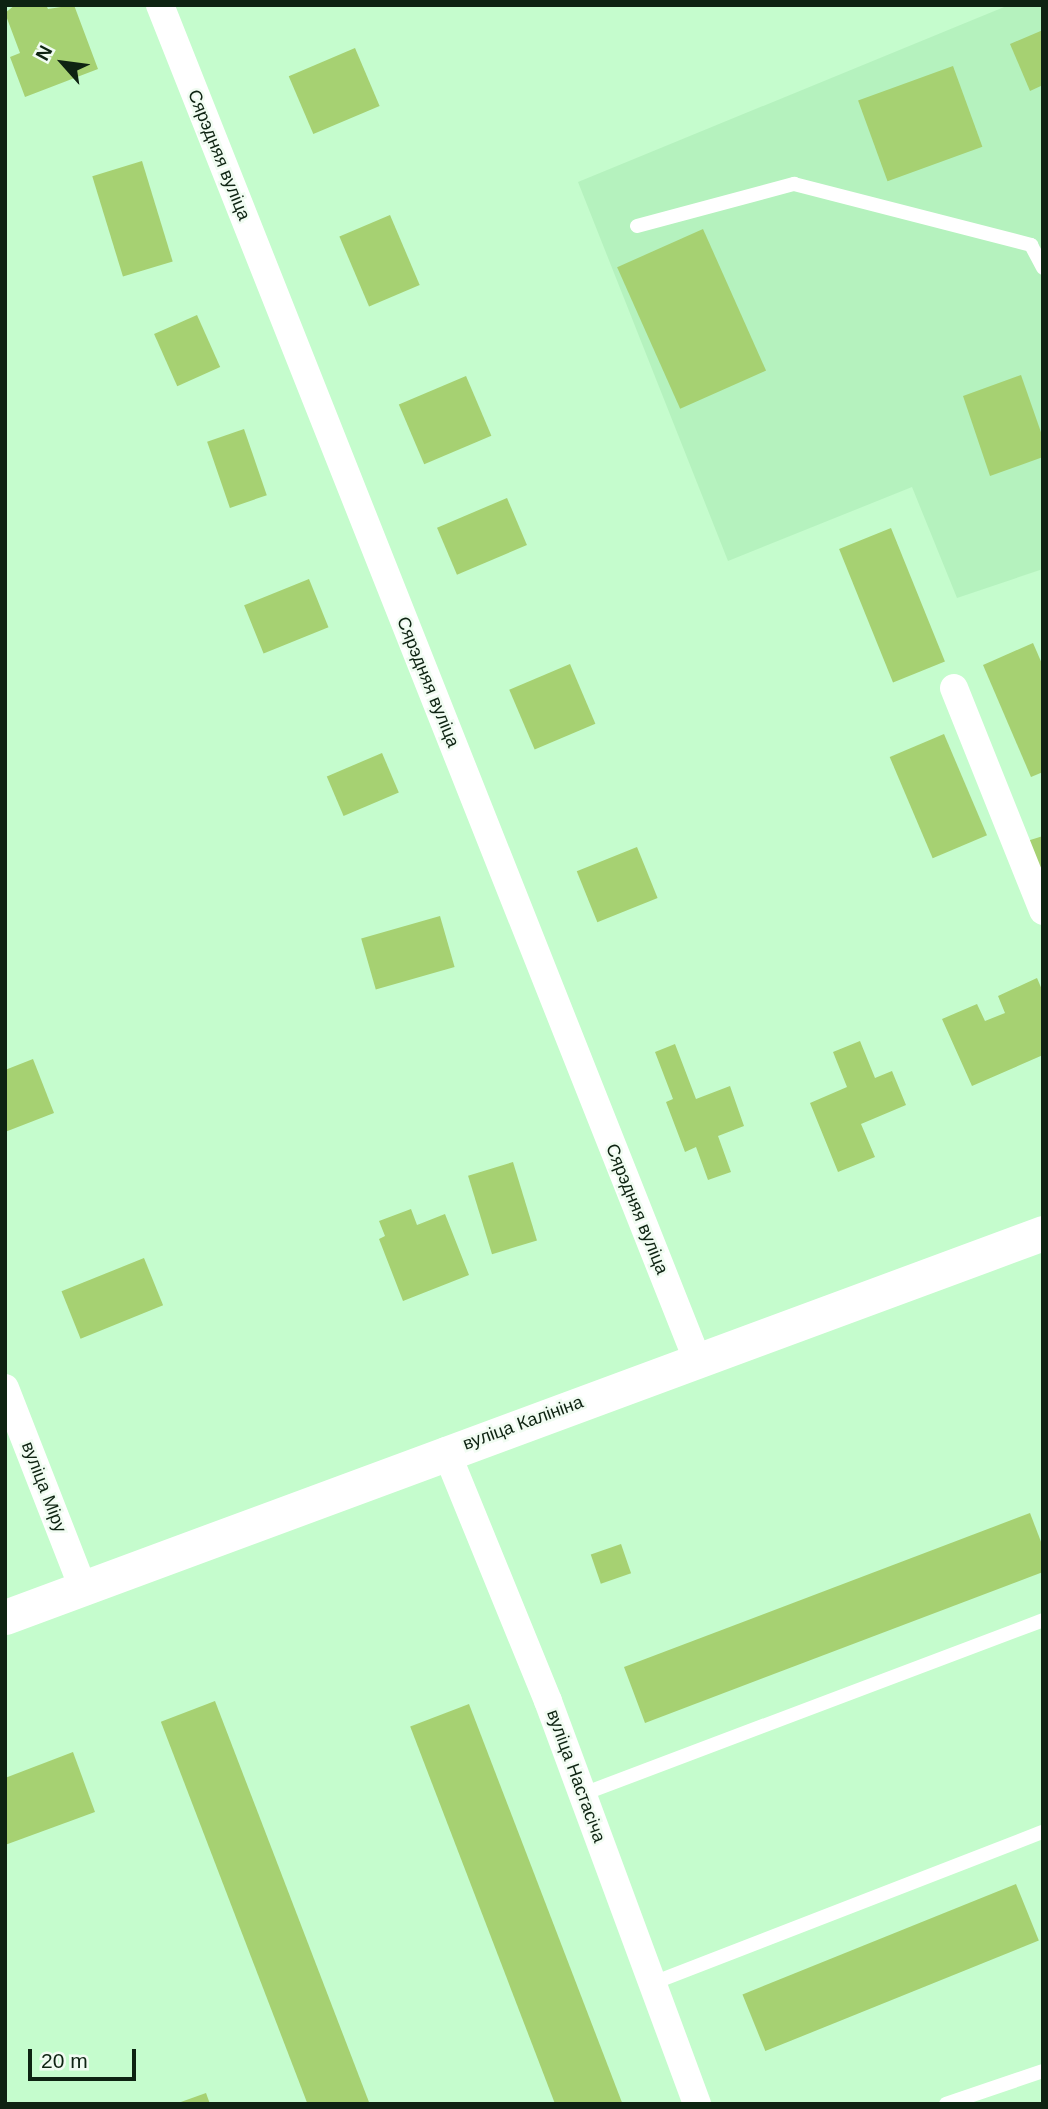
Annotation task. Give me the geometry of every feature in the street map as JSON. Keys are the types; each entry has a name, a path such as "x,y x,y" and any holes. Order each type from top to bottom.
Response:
{"street":[{"name":"Сярэдняя вуліца","path":"160,5 696,1359"},
{"path":"954,688 1043,911"},
{"name":"вуліца Калініна","path":"5,1616 446,1451 1043,1233"},
{"name":"вуліца Міру","path":"5,1388 82,1586"},
{"name":"вуліца Настасіча","path":"446,1451 583,1794 697,2104"}],"lane":[{"path":"637,226 794,184 1031,245 1043,268"},
{"path":"583,1794 1043,1620"},
{"path":"653,1983 1043,1832"},
{"path":"946,2104 1043,2071"}],"shaded area":[{"path":"1009,5 1043,5 1043,569 957,598 912,487 728,561 578,182"}],"building":[{"path":"15,5 46,5 48,9 74,5 98,69 25,97 10,57 20,53 5,13"},
{"path":"1043,30 1043,85 1030,91 1010,44"},
{"path":"355,48 380,106 313,134 289,76"},
{"path":"953,66 982,147 888,181 858,101"},
{"path":"142,161 173,261 123,277 92,176"},
{"path":"390,215 420,285 369,306 339,236"},
{"path":"703,229 766,371 680,409 617,267"},
{"path":"197,315 220,367 177,386 154,334"},
{"path":"1021,375 1043,438 1043,457 990,476 963,396"},
{"path":"466,376 491,436 424,464 399,405"},
{"path":"244,429 267,495 230,508 207,442"},
{"path":"507,498 527,545 457,575 437,528"},
{"path":"891,528 945,662 893,682 839,549"},
{"path":"309,579 328,627 264,653 244,605"},
{"path":"1033,643 1043,666 1043,772 1031,777 983,665"},
{"path":"570,664 595,724 535,750 509,690"},
{"path":"944,734 987,835 933,858 890,757"},
{"path":"382,753 399,793 344,816 327,776"},
{"path":"1043,836 1043,881 1027,841"},
{"path":"637,847 658,898 597,922 577,871"},
{"path":"440,916 455,967 376,990 361,939"},
{"path":"1037,978 1043,992 1043,1055 972,1086 942,1019 977,1004 985,1021 1005,1013 998,996"},
{"path":"860,1041 875,1078 892,1071 906,1105 861,1124 875,1157 838,1172 810,1103 847,1087 833,1052"},
{"path":"675,1044 696,1099 730,1086 744,1126 718,1136 731,1172 708,1180 696,1147 685,1152 666,1102 673,1099 655,1052"},
{"path":"33,1059 54,1113 5,1132 5,1070"},
{"path":"513,1162 537,1240 492,1254 468,1176"},
{"path":"411,1209 417,1225 445,1214 469,1275 403,1301 379,1239 385,1236 379,1221"},
{"path":"144,1258 163,1305 81,1339 61,1291"},
{"path":"1030,1513 1043,1547 1043,1572 645,1723 624,1667"},
{"path":"621,1544 631,1573 601,1584 591,1554"},
{"path":"215,1701 370,2104 308,2104 161,1722"},
{"path":"469,1704 622,2104 555,2104 410,1727"},
{"path":"73,1752 95,1812 5,1845 5,1778"},
{"path":"1016,1884 1039,1941 765,2051 742,1995"},
{"path":"206,2093 210,2104 178,2104 178,2103"}]}
